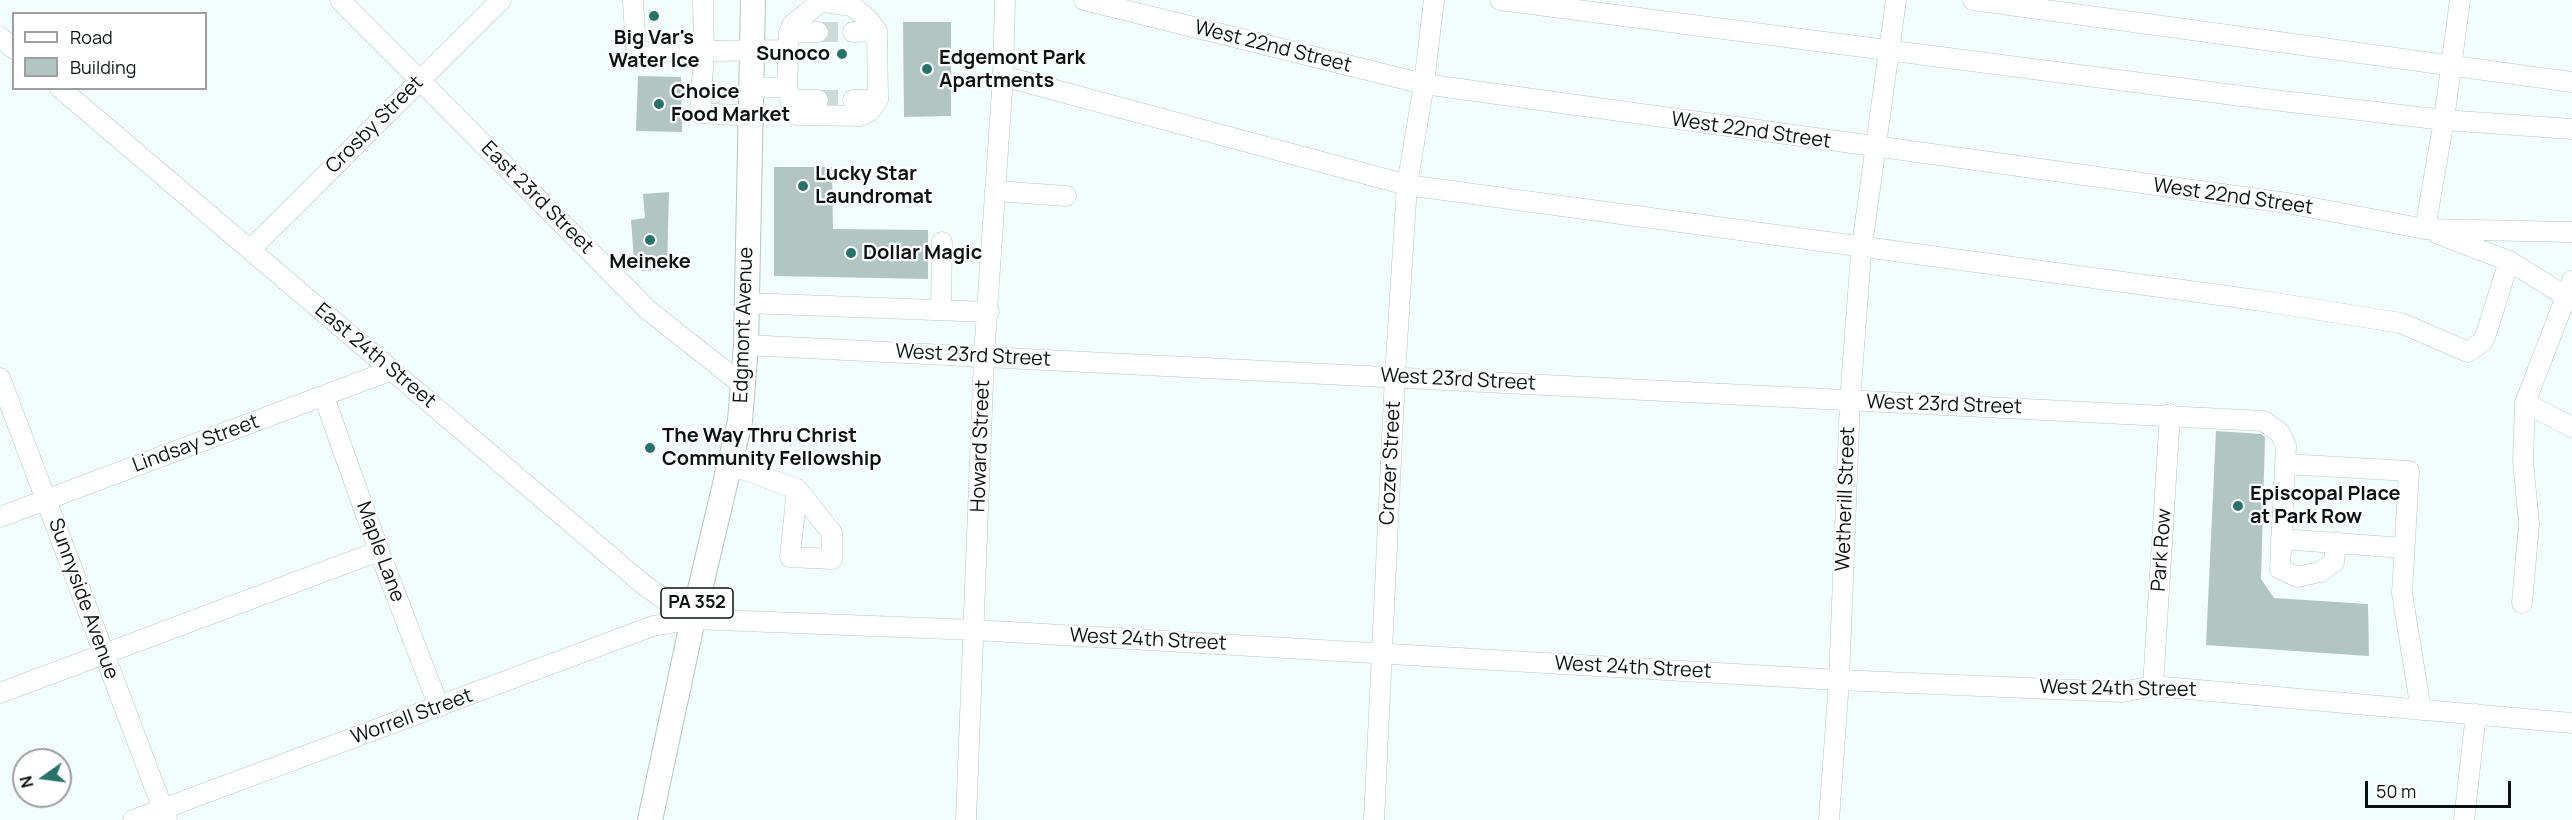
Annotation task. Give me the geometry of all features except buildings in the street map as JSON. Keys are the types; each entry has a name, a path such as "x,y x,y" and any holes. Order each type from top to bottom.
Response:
{"main road":[{"name":"Edgmont Avenue","path":"650,820 693,620 740,421 746,345 753,0"}],"street":[{"name":"East 23rd Street","path":"340,0 648,310 744,386"},
{"name":"Crosby Street","path":"250,250 501,0"},
{"path":"633,0 636,52 752,51 818,32"},
{"path":"703,0 704,52 700,112 750,116"},
{"name":"Howard Street","path":"966,820 984,356 989,312 1003,76 1005,0"},
{"name":"West 22nd Street","path":"1084,0 1424,84 2287,203 2425,229 2572,232"},
{"name":"Crozer Street","path":"1374,820 1395,376 1407,185 1424,84 1434,0"},
{"path":"1500,0 1890,52 2444,120 2572,129"},
{"name":"Wetherill Street","path":"1829,820 1839,680 1850,402 1862,247 1896,0"},
{"path":"1973,0 2572,82"},
{"path":"2425,229 2444,120 2460,0"},
{"path":"823,1 852,6 867,18 877,31 878,100 870,111 860,116 798,115 788,93 789,41 792,25 823,1"},
{"path":"853,32 877,31"},
{"path":"0,37 12,47"},
{"path":"1003,76 1407,185 2244,299 2400,323 2468,352 2475,348 2486,334 2509,261"},
{"path":"751,88 818,100"},
{"name":"East 24th Street","path":"62,90 644,585 693,620"},
{"path":"853,100 878,100"},
{"path":"995,191 1066,196"},
{"name":"West 22nd Street","path":"2425,229 2509,261 2571,293"},
{"path":"941,310 942,242"},
{"path":"2522,603 2529,524 2523,461 2525,403 2571,293"},
{"path":"746,303 989,312"},
{"name":"West 23rd Street","path":"746,345 1395,376 1850,402 2170,414 2264,421 2280,433 2286,446 2280,569 2297,577 2320,572 2334,562 2336,542"},
{"name":"Lindsay Street","path":"0,517 392,370"},
{"name":"Sunnyside Avenue","path":"0,378 165,814"},
{"name":"Maple Lane","path":"324,397 379,551 439,707"},
{"path":"2525,403 2572,427"},
{"name":"Park Row","path":"2153,686 2170,414"},
{"path":"2285,464 2409,471 2402,593 2421,710"},
{"path":"731,465 797,489"},
{"path":"2281,539 2404,548"},
{"path":"0,693 379,551"},
{"name":"West 24th Street","path":"693,620 975,630 1839,680 2122,692 2153,686 2572,723"},
{"name":"Worrell Street","path":"133,820 165,814 653,626 693,620"},
{"path":"2464,820 2476,714"}],"tunnel":[{"path":"818,32 853,32"},
{"path":"818,100 853,100"}],"place":[{"name":"Big Var's Water Ice","path":"654,16"},
{"name":"Sunoco","path":"842,54"},
{"name":"Edgemont Park Apartments","path":"927,69"},
{"name":"Choice Food Market","path":"659,104"},
{"name":"Lucky Star Laundromat","path":"803,186"},
{"name":"Meineke","path":"650,240"},
{"name":"Dollar Magic","path":"851,253"},
{"name":"The Way Thru Christ Community Fellowship","path":"650,448"},
{"name":"Episcopal Place at Park Row","path":"2238,506"}]}
